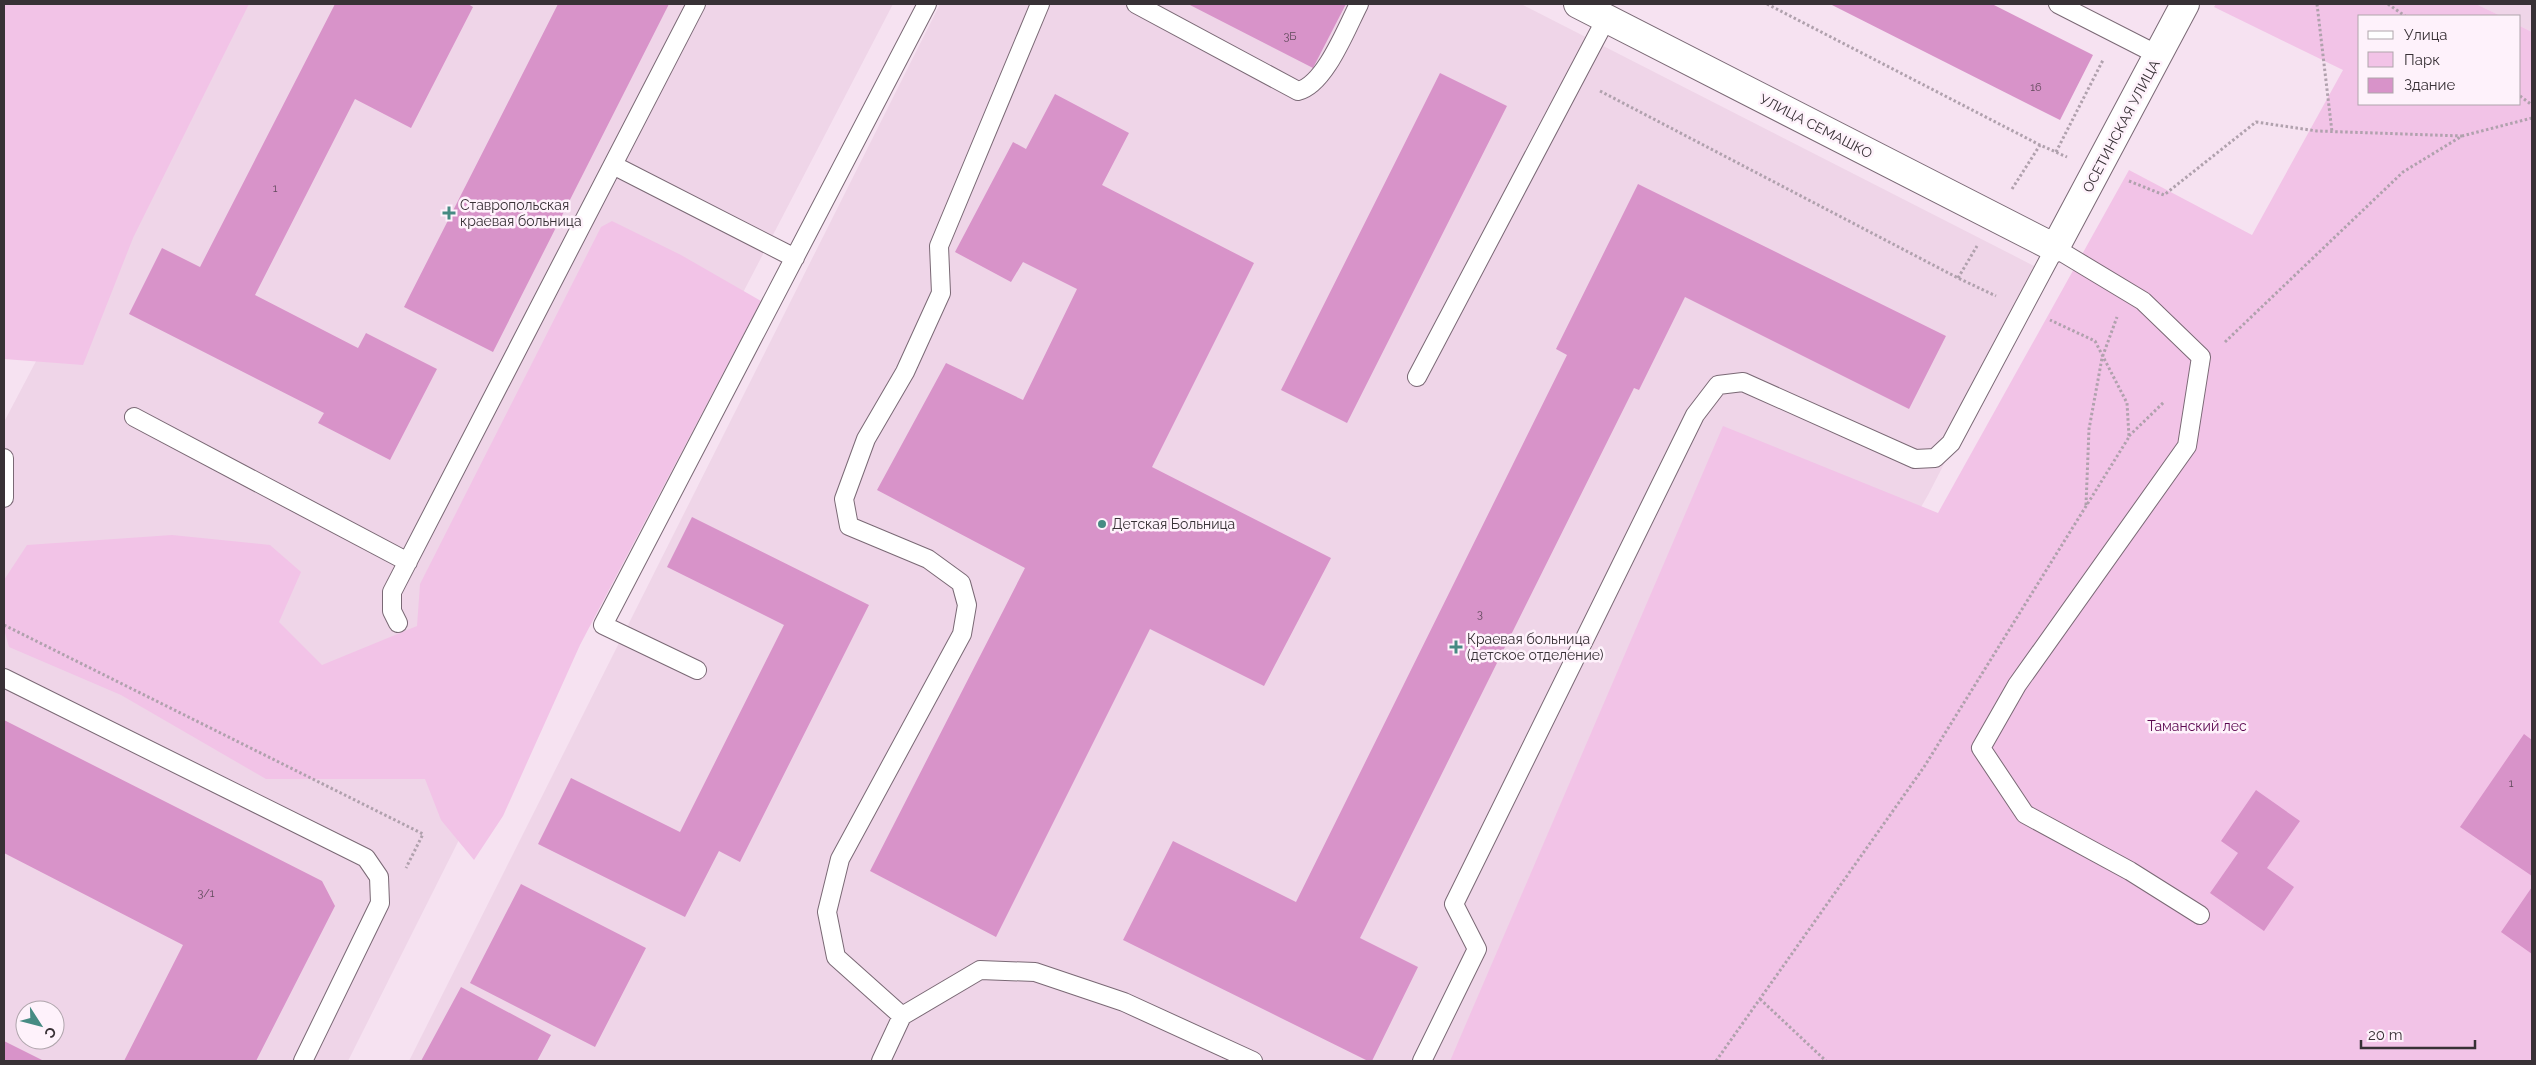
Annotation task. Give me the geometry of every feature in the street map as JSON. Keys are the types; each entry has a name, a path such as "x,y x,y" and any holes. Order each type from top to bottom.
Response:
{"street":[{"name":"ОСЕТИНСКАЯ УЛИЦА","path":"2055,248 2185,4"},
{"name":"УЛИЦА СЕМАШКО","path":"1597,10 2055,248"}],"lane":[{"path":"398,623 392,611 392,592 696,4"},
{"path":"697,670 603,625 927,4"},
{"path":"902,1016 836,956 827,912 840,859 962,634 966,605 961,583 928,559 849,526 844,499 866,439 905,372 941,293 939,246 1040,4"},
{"path":"1136,4 1298,91 1306,89 1323,72 1359,4"},
{"path":"2058,4 2158,55"},
{"path":"1416,377 1575,78 1597,10"},
{"path":"613,165 795,258"},
{"path":"1422,1061 1477,949 1454,904 1695,414 1718,385 1743,382 1914,460 1935,458 1951,444 2055,248 2143,301 2200,357 2199,368 2187,446 2017,685 1981,748 2025,814 2130,871 2200,915"},
{"path":"134,417 408,562"},
{"path":"4,458 4,498"},
{"path":"4,678 366,858 379,877 380,903 303,1061"},
{"path":"881,1061 902,1016 980,970 1035,972 1124,1002 1253,1061"}],"path":[{"path":"1767,4 2040,146"},
{"path":"2317,4 2332,132"},
{"path":"2388,4 2404,15"},
{"path":"2056,152 2116,34"},
{"path":"1575,78 1958,278 2095,341 2102,358 2127,403 2129,437"},
{"path":"2521,97 2532,105"},
{"path":"2164,195 2256,122 2332,132 2462,136 2532,118"},
{"path":"1716,1061 1924,767 2129,437 2403,172 2462,136"},
{"path":"2086,506 2089,429 2102,358 2127,291"},
{"path":"4,626 423,834"},
{"path":"1760,999 1826,1061"}],"shaded area":[{"name":"Ставропольская краевая больница","path":"224,4 893,4 473,812 348,1061 4,1061 4,422"},
{"path":"940,4 1521,4 2044,271 1928,495 1601,1061 409,1061"},
{"path":"2476,4 2532,4 2532,32 2521,26 2521,15 2499,15"}],"green space":[{"path":"4,4 249,4 133,238 83,365 4,359"},
{"name":"Таманский лес","path":"2216,4 2476,4 2499,15 2358,15 2358,105 2521,105 2521,26 2532,32 2532,1061 1450,1061 1723,426 1938,513 2129,170 2252,235 2343,70 2214,7"},
{"path":"612,221 681,255 761,301 580,645 503,816 474,860 441,820 425,779 266,779 121,695 9,647 4,629 4,580 27,545 172,535 270,545 301,572 279,622 322,665 417,626 420,584 601,227"}],"building":[{"path":"335,4 468,4 473,7 411,128 355,99 255,295 358,348 366,333 437,369 390,460 318,423 324,413 129,314 162,248 200,267"},
{"path":"558,4 669,4 493,352 404,307"},
{"path":"1188,4 1346,4 1313,68"},
{"path":"1830,4 1992,4 2093,55 2060,120"},
{"path":"1440,73 1507,106 1347,423 1281,390"},
{"name":"Детская Больница","path":"1055,94 1129,133 1102,185 1254,263 1152,467 1331,558 1264,686 1150,629 996,937 870,871 1025,568 877,490 946,363 1023,400 1077,289 1023,262 1011,282 955,252 1013,142 1026,149"},
{"path":"1638,184 1946,336 1909,409 1685,297 1639,390 1634,388 1360,938 1418,967 1372,1061 1368,1061 1123,940 1173,841 1296,902 1567,355 1556,349"},
{"path":"692,517 869,605 740,862 719,851 685,917 538,844 571,778 680,832 784,625 667,567"},
{"path":"4,720 322,881 335,906 256,1061 124,1061 183,945 4,853"},
{"path":"2524,734 2532,740 2532,876 2460,827"},
{"path":"2256,790 2300,821 2267,868 2294,887 2264,931 2210,893 2238,853 2221,841"},
{"path":"521,884 646,948 595,1047 470,983"},
{"path":"2532,887 2532,954 2501,932"},
{"path":"461,987 551,1035 537,1061 421,1061"},
{"path":"4,1041 15,1046 15,1050 22,1050 44,1061 4,1061"}],"place":[{"name":"Ставропольская краевая больница","path":"449,213"},
{"name":"Детская Больница","path":"1102,524"},
{"name":"Краевая больница (детское отделение)","path":"1456,647"}]}
